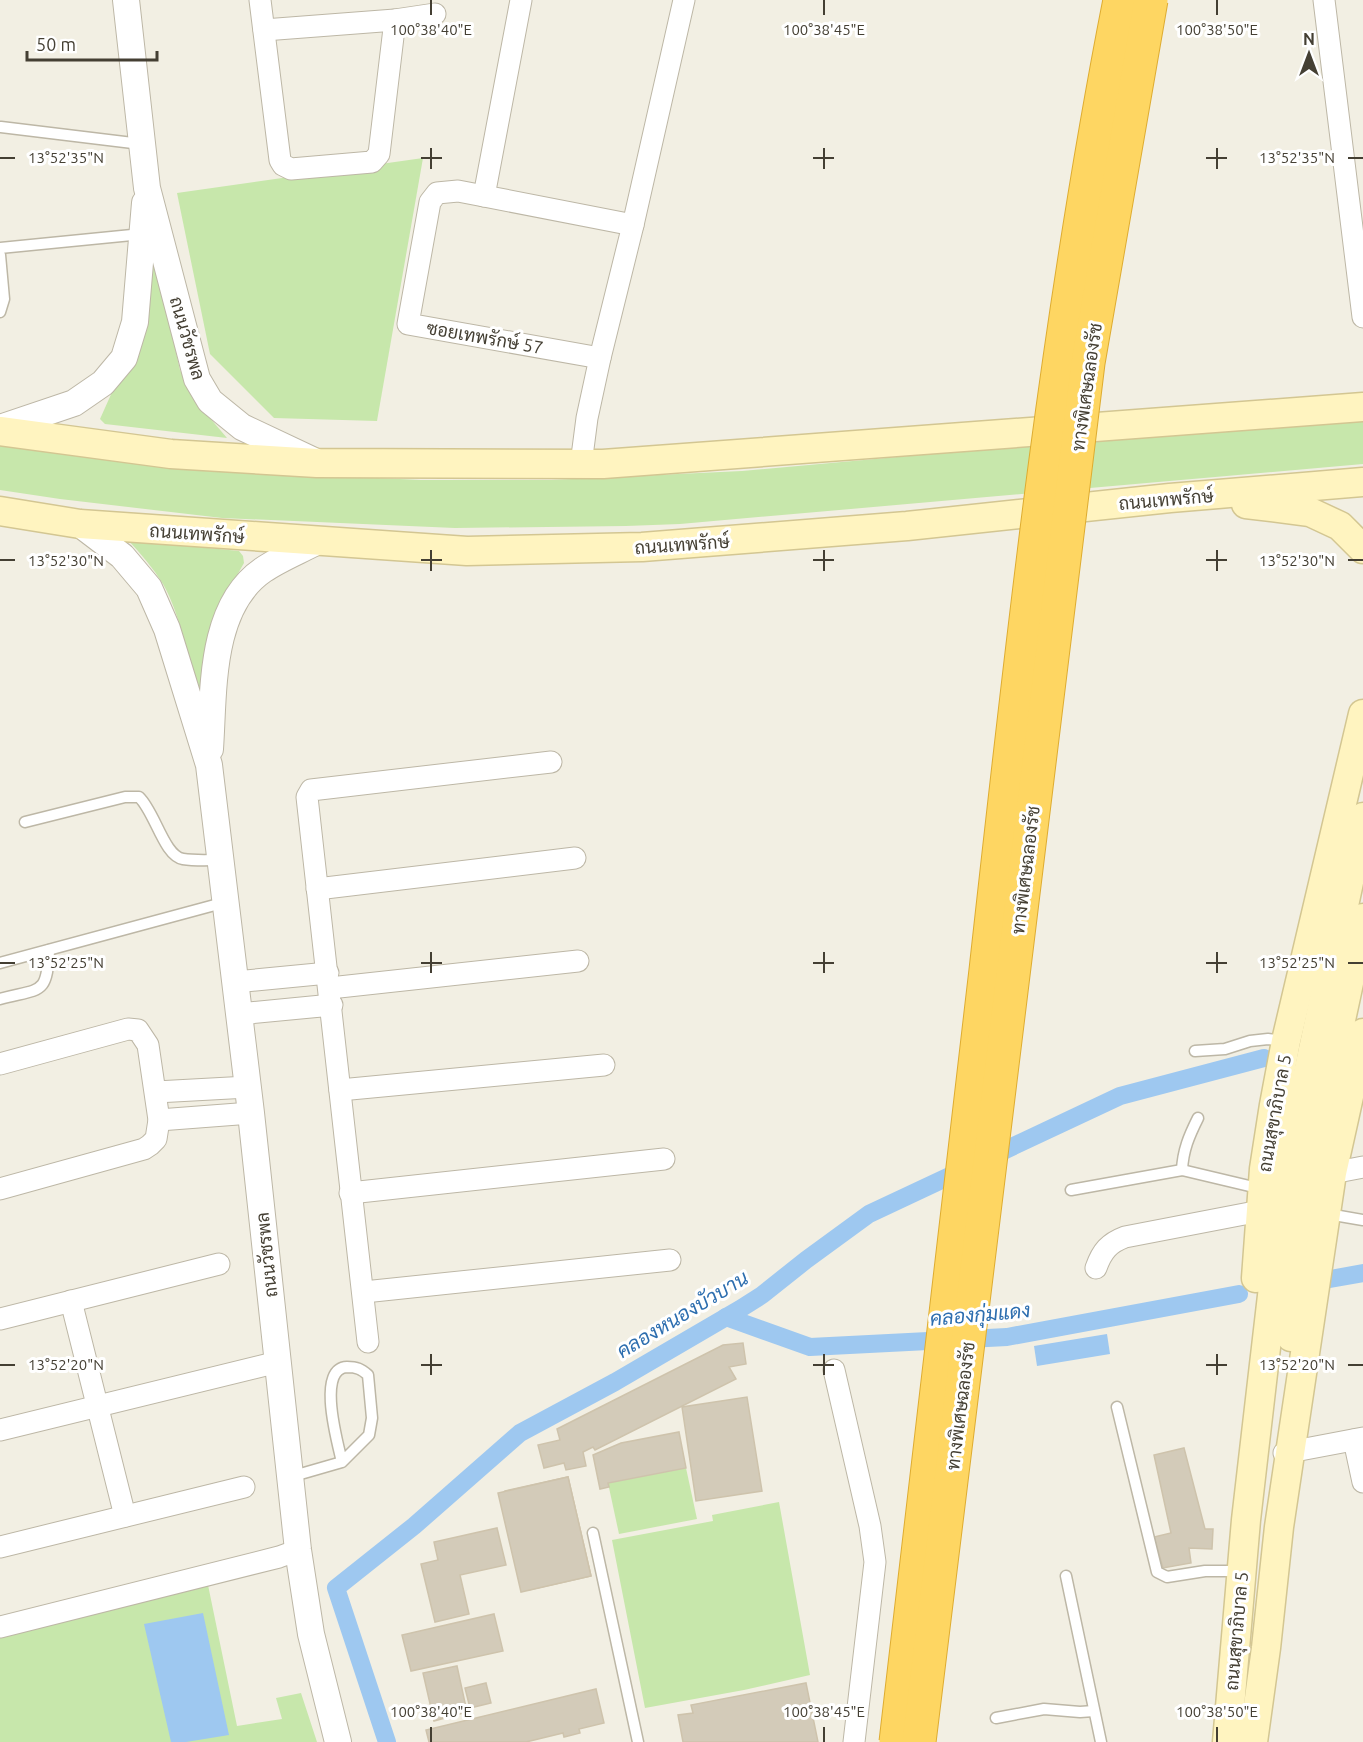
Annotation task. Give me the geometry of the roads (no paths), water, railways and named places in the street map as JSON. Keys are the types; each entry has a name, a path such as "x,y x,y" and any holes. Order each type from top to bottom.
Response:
{"highway":[{"name":"ทางพิเศษฉลองรัช","path":"896,1742 1007,783 1058,371 1104,80 1120,0"},
{"name":"ทางพิเศษฉลองรัช","path":"919,1742 1088,363 1151,0"}],"main road":[{"path":"1169,421 1363,388"},
{"path":"0,429 171,454 317,462 603,464 1363,407"},
{"name":"ถนนเทพรักษ์","path":"0,511 80,524 467,551 642,547 907,526 1170,498 1363,482"},
{"path":"1170,498 1310,512 1340,526 1363,549"},
{"name":"ถนนสุขาภิบาล 5","path":"1227,1742 1246,1520 1261,1200 1270,1126 1287,1041 1363,714"},
{"name":"ถนนสุขาภิบาล 5","path":"1287,1452 1284,1286 1286,1175 1363,817"},
{"name":"ถนนสุขาภิบาล 5","path":"1246,1520 1284,1286 1363,918"},
{"name":"ถนนสุขาภิบาล 5","path":"1253,1742 1266,1648 1287,1452 1332,1173 1363,1033"}],"street":[{"name":"ถนนวัชรพล","path":"126,0 147,188 197,379 210,400 242,428 317,462"},
{"path":"260,0 280,160 291,169 372,162 376,159 379,153 395,20"},
{"path":"484,196 521,0"},
{"path":"581,464 587,418 600,358 684,0"},
{"path":"1324,0 1363,317"},
{"path":"264,30 395,20 435,14"},
{"name":"ถนนวัชรพล","path":"0,429 74,403 103,383 124,358 135,322 147,188"},
{"name":"ซอยเทพรักษ์ 57","path":"600,358 408,324 430,202 436,193 458,191 633,225"},
{"name":"ถนนวัชรพล","path":"80,524 123,556 149,588 167,629 208,765 251,1113 298,1550 311,1634 338,1742"},
{"name":"ถนนวัชรพล","path":"208,765 218,641 240,592 262,570 316,542"},
{"path":"368,1342 307,797 311,790 551,762"},
{"path":"317,889 575,858"},
{"path":"239,1014 330,989 578,962"},
{"path":"235,982 330,989"},
{"path":"0,1064 128,1029 138,1030 148,1045 159,1120 156,1139 144,1149 0,1189"},
{"path":"340,1090 604,1065"},
{"path":"156,1092 248,1088"},
{"path":"159,1120 251,1113"},
{"path":"350,1193 664,1159"},
{"path":"1332,1173 1363,1167"},
{"path":"1096,1268 1107,1246 1125,1237 1261,1200"},
{"path":"364,1292 670,1260"},
{"path":"0,1318 219,1264"},
{"path":"71,1301 125,1516"},
{"path":"0,1431 97,1405 278,1362"},
{"path":"834,1370 870,1526 874,1562 854,1742"},
{"path":"1287,1452 1358,1439 1363,1482"},
{"path":"0,1547 244,1487"},
{"path":"0,1627 279,1557 298,1550"}],"lane":[{"path":"1,127 143,145"},
{"path":"0,248 142,234"},
{"path":"0,255 4,299 0,312"},
{"path":"25,822 125,797 139,797 148,805 170,852 181,859 221,860"},
{"path":"0,963 226,902"},
{"path":"0,999 38,989 44,985 48,970 49,950"},
{"path":"1195,1051 1225,1049 1268,1038 1287,1041"},
{"path":"1182,1170 1187,1139 1198,1118"},
{"path":"1071,1190 1182,1170 1261,1200"},
{"path":"1326,1214 1363,1220"},
{"path":"290,1477 342,1462 369,1435 372,1418 368,1375 357,1367 343,1367 334,1374 330,1386 331,1409 342,1462"},
{"path":"1117,1407 1157,1572 1167,1577 1205,1570 1241,1571"},
{"path":"593,1533 638,1742"},
{"path":"1066,1576 1101,1742"},
{"path":"996,1718 1044,1709 1094,1711"}],"water":[{"path":"1107,1334 1110,1354 1037,1366 1034,1346"},
{"path":"203,1613 229,1735 171,1742 144,1624"}],"waterway":[{"name":"คลองหนองบัวบาน","path":"387,1742 336,1588 414,1526 520,1433 615,1382 740,1309 869,1214 1120,1096 1264,1058"},
{"name":"คลองกุ่มแดง","path":"1330,1279 1363,1273"},
{"name":"คลองกุ่มแดง","path":"726,1317 810,1347 1007,1337 1239,1294"}]}
